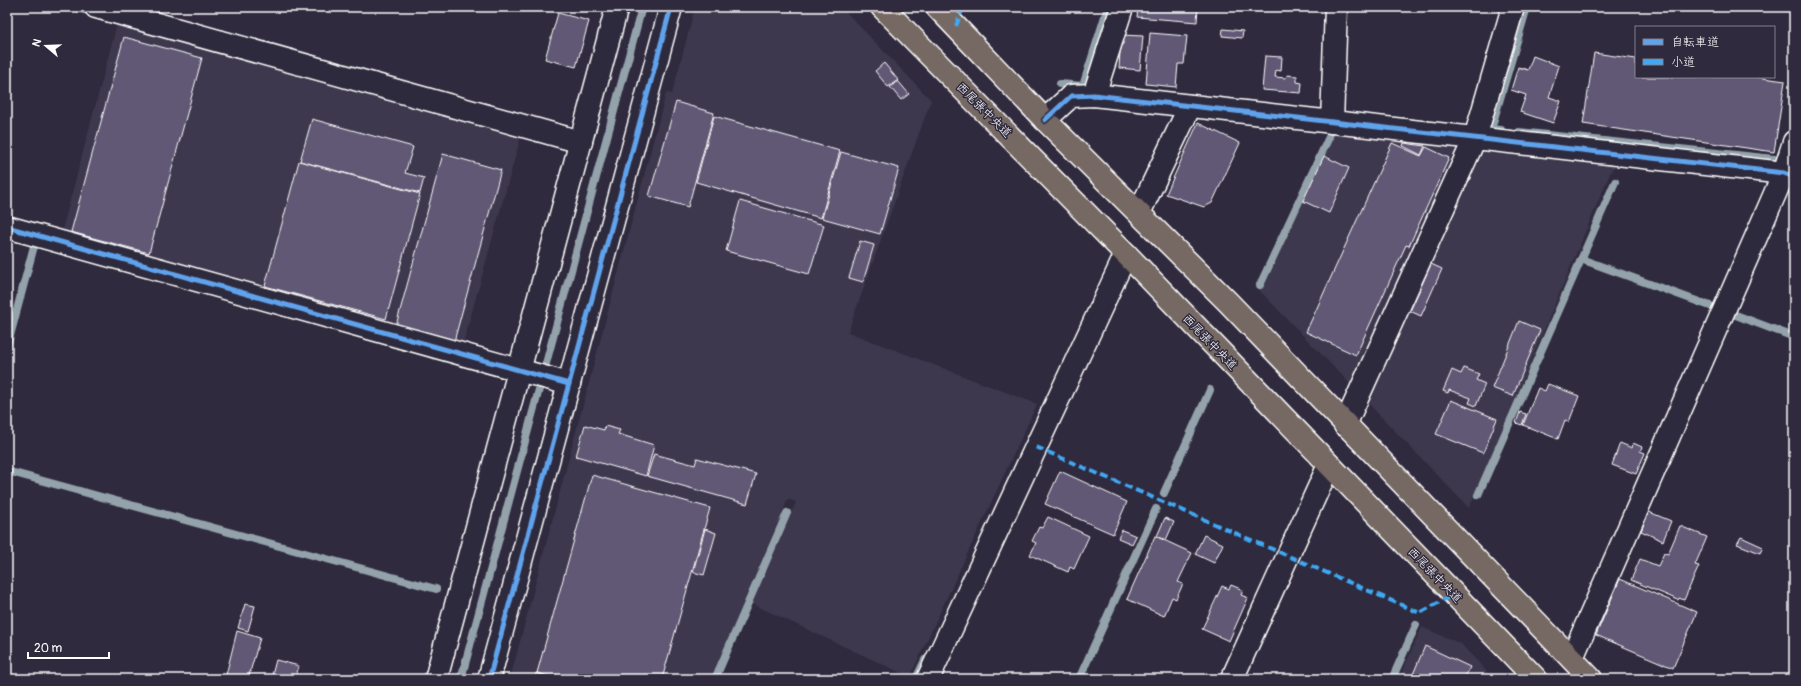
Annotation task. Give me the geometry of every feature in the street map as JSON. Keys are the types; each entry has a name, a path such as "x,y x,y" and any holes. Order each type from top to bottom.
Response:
{"main road":[{"name":"西尾張中央道","path":"882,7 1126,254 1536,679"},
{"path":"937,7 1045,120 1227,301 1344,425 1591,679"}],"street":[{"path":"96,7 581,142"},
{"path":"436,679 524,371 581,142 617,7"},
{"path":"489,679 563,382 671,7"},
{"path":"1094,95 1122,7"},
{"path":"1332,122 1336,7"},
{"path":"1344,425 1475,138 1513,7"},
{"path":"1045,120 1071,96 1094,95 1789,175"},
{"path":"1139,213 1190,106"},
{"path":"1572,658 1789,175 1794,142"},
{"path":"7,227 563,382"},
{"path":"928,679 1126,254"},
{"path":"1232,679 1329,465"}],"shaded area":[{"path":"695,7 841,7 931,100 848,332 1037,404 910,677 752,604 796,502 788,499 711,679 510,679 666,93 672,94"},
{"path":"117,24 521,136 462,348 60,238"},
{"path":"1334,133 1453,144 1457,153 1355,389 1260,291"},
{"path":"1481,149 1614,164 1469,508 1366,401"},
{"path":"1422,627 1461,644 1494,679 1399,679"}],"building":[{"path":"1138,7 1198,7 1197,22 1137,17"},
{"path":"558,13 589,21 576,67 545,59"},
{"path":"1223,29 1243,31 1242,38 1222,36"},
{"path":"1150,33 1187,36 1184,64 1178,64 1176,87 1146,84"},
{"path":"1121,35 1143,36 1140,70 1119,68"},
{"path":"124,37 202,58 149,253 71,232"},
{"path":"1594,53 1635,59 1635,78 1763,78 1785,81 1774,152 1583,124"},
{"path":"1265,56 1282,57 1281,71 1276,70 1275,77 1286,78 1287,75 1297,76 1297,82 1302,83 1301,93 1262,90"},
{"path":"1533,56 1559,66 1549,97 1561,101 1553,123 1520,112 1526,95 1511,90 1518,67 1528,70"},
{"path":"884,63 898,80 888,87 875,71"},
{"path":"898,81 909,94 901,100 890,87"},
{"path":"676,102 714,113 688,207 649,196"},
{"path":"714,116 840,151 821,218 696,182"},
{"path":"312,119 413,147 405,173 424,178 420,193 300,161"},
{"path":"1198,123 1240,143 1212,203 1204,207 1166,194"},
{"path":"1392,143 1421,156 1426,147 1449,158 1409,246 1406,245 1356,355 1306,332"},
{"path":"1404,143 1425,146 1421,155 1403,146"},
{"path":"841,152 899,168 880,234 822,218"},
{"path":"443,154 501,170 453,345 395,329"},
{"path":"1324,156 1349,168 1329,213 1303,201"},
{"path":"299,161 420,194 386,319 265,286"},
{"path":"740,201 824,225 809,274 726,251"},
{"path":"860,241 874,245 863,282 849,278"},
{"path":"1431,264 1442,269 1421,316 1410,311"},
{"path":"1519,321 1540,330 1513,396 1492,388"},
{"path":"1464,368 1479,374 1476,380 1485,384 1476,406 1469,403 1471,398 1449,390 1448,393 1443,391 1452,370 1461,374"},
{"path":"1548,384 1579,396 1569,422 1565,420 1558,439 1523,425 1538,388 1545,391"},
{"path":"1451,400 1497,419 1483,453 1436,434"},
{"path":"1520,412 1526,414 1522,425 1516,423"},
{"path":"585,425 604,430 605,426 620,430 618,434 654,445 646,476 576,456"},
{"path":"1620,443 1632,448 1633,443 1642,447 1640,451 1645,453 1636,474 1612,465"},
{"path":"654,454 695,465 697,458 756,474 747,504 647,476"},
{"path":"1060,471 1127,502 1113,534 1045,504"},
{"path":"592,475 710,508 662,679 559,679 537,673"},
{"path":"1649,512 1671,521 1663,541 1641,531"},
{"path":"1048,517 1089,536 1074,569 1070,567 1068,572 1030,555 1036,543 1032,541 1039,527 1042,528"},
{"path":"1165,518 1174,522 1166,540 1157,536"},
{"path":"1680,526 1707,537 1695,565 1699,566 1684,600 1679,598 1678,600 1631,580 1640,559 1658,566 1664,553 1668,554"},
{"path":"705,529 716,533 704,575 693,572"},
{"path":"1122,530 1136,536 1132,544 1118,538"},
{"path":"1204,535 1223,544 1214,563 1195,554"},
{"path":"1155,536 1192,553 1178,582 1183,584 1176,599 1172,597 1164,616 1127,599"},
{"path":"1741,537 1763,547 1760,553 1737,544"},
{"path":"1620,579 1697,612 1673,668 1596,635"},
{"path":"1231,585 1243,590 1241,595 1248,598 1229,641 1202,629 1222,586 1229,589"},
{"path":"245,604 255,606 248,631 238,628"},
{"path":"237,631 260,638 248,679 225,679"},
{"path":"1425,646 1470,667 1464,679 1411,679"},
{"path":"276,660 299,666 295,679 271,679"},
{"path":"536,673 556,679 535,679"}],"waterway":[{"path":"73,7 95,13"},
{"path":"461,679 642,7"},
{"path":"1060,84 1083,86 1108,7"},
{"path":"1501,130 1491,129 1527,7"},
{"path":"1519,132 1774,159"},
{"path":"1260,285 1329,137"},
{"path":"1478,495 1615,182"},
{"path":"7,347 34,246"},
{"path":"1581,259 1713,307"},
{"path":"1733,314 1794,337"},
{"path":"1164,493 1210,390"},
{"path":"7,471 436,589"},
{"path":"1079,679 1156,509"},
{"path":"715,679 787,513"},
{"path":"1392,679 1416,625"},
{"path":"916,679 925,660"}],"marked path":[{"path":"956,26 963,7"},
{"path":"1036,447 1420,613 1454,594"}],"cycle path":[{"path":"489,679 671,7"},
{"path":"1045,120 1071,96 1094,95 1784,173 1794,177"},
{"path":"7,227 569,384"}]}
